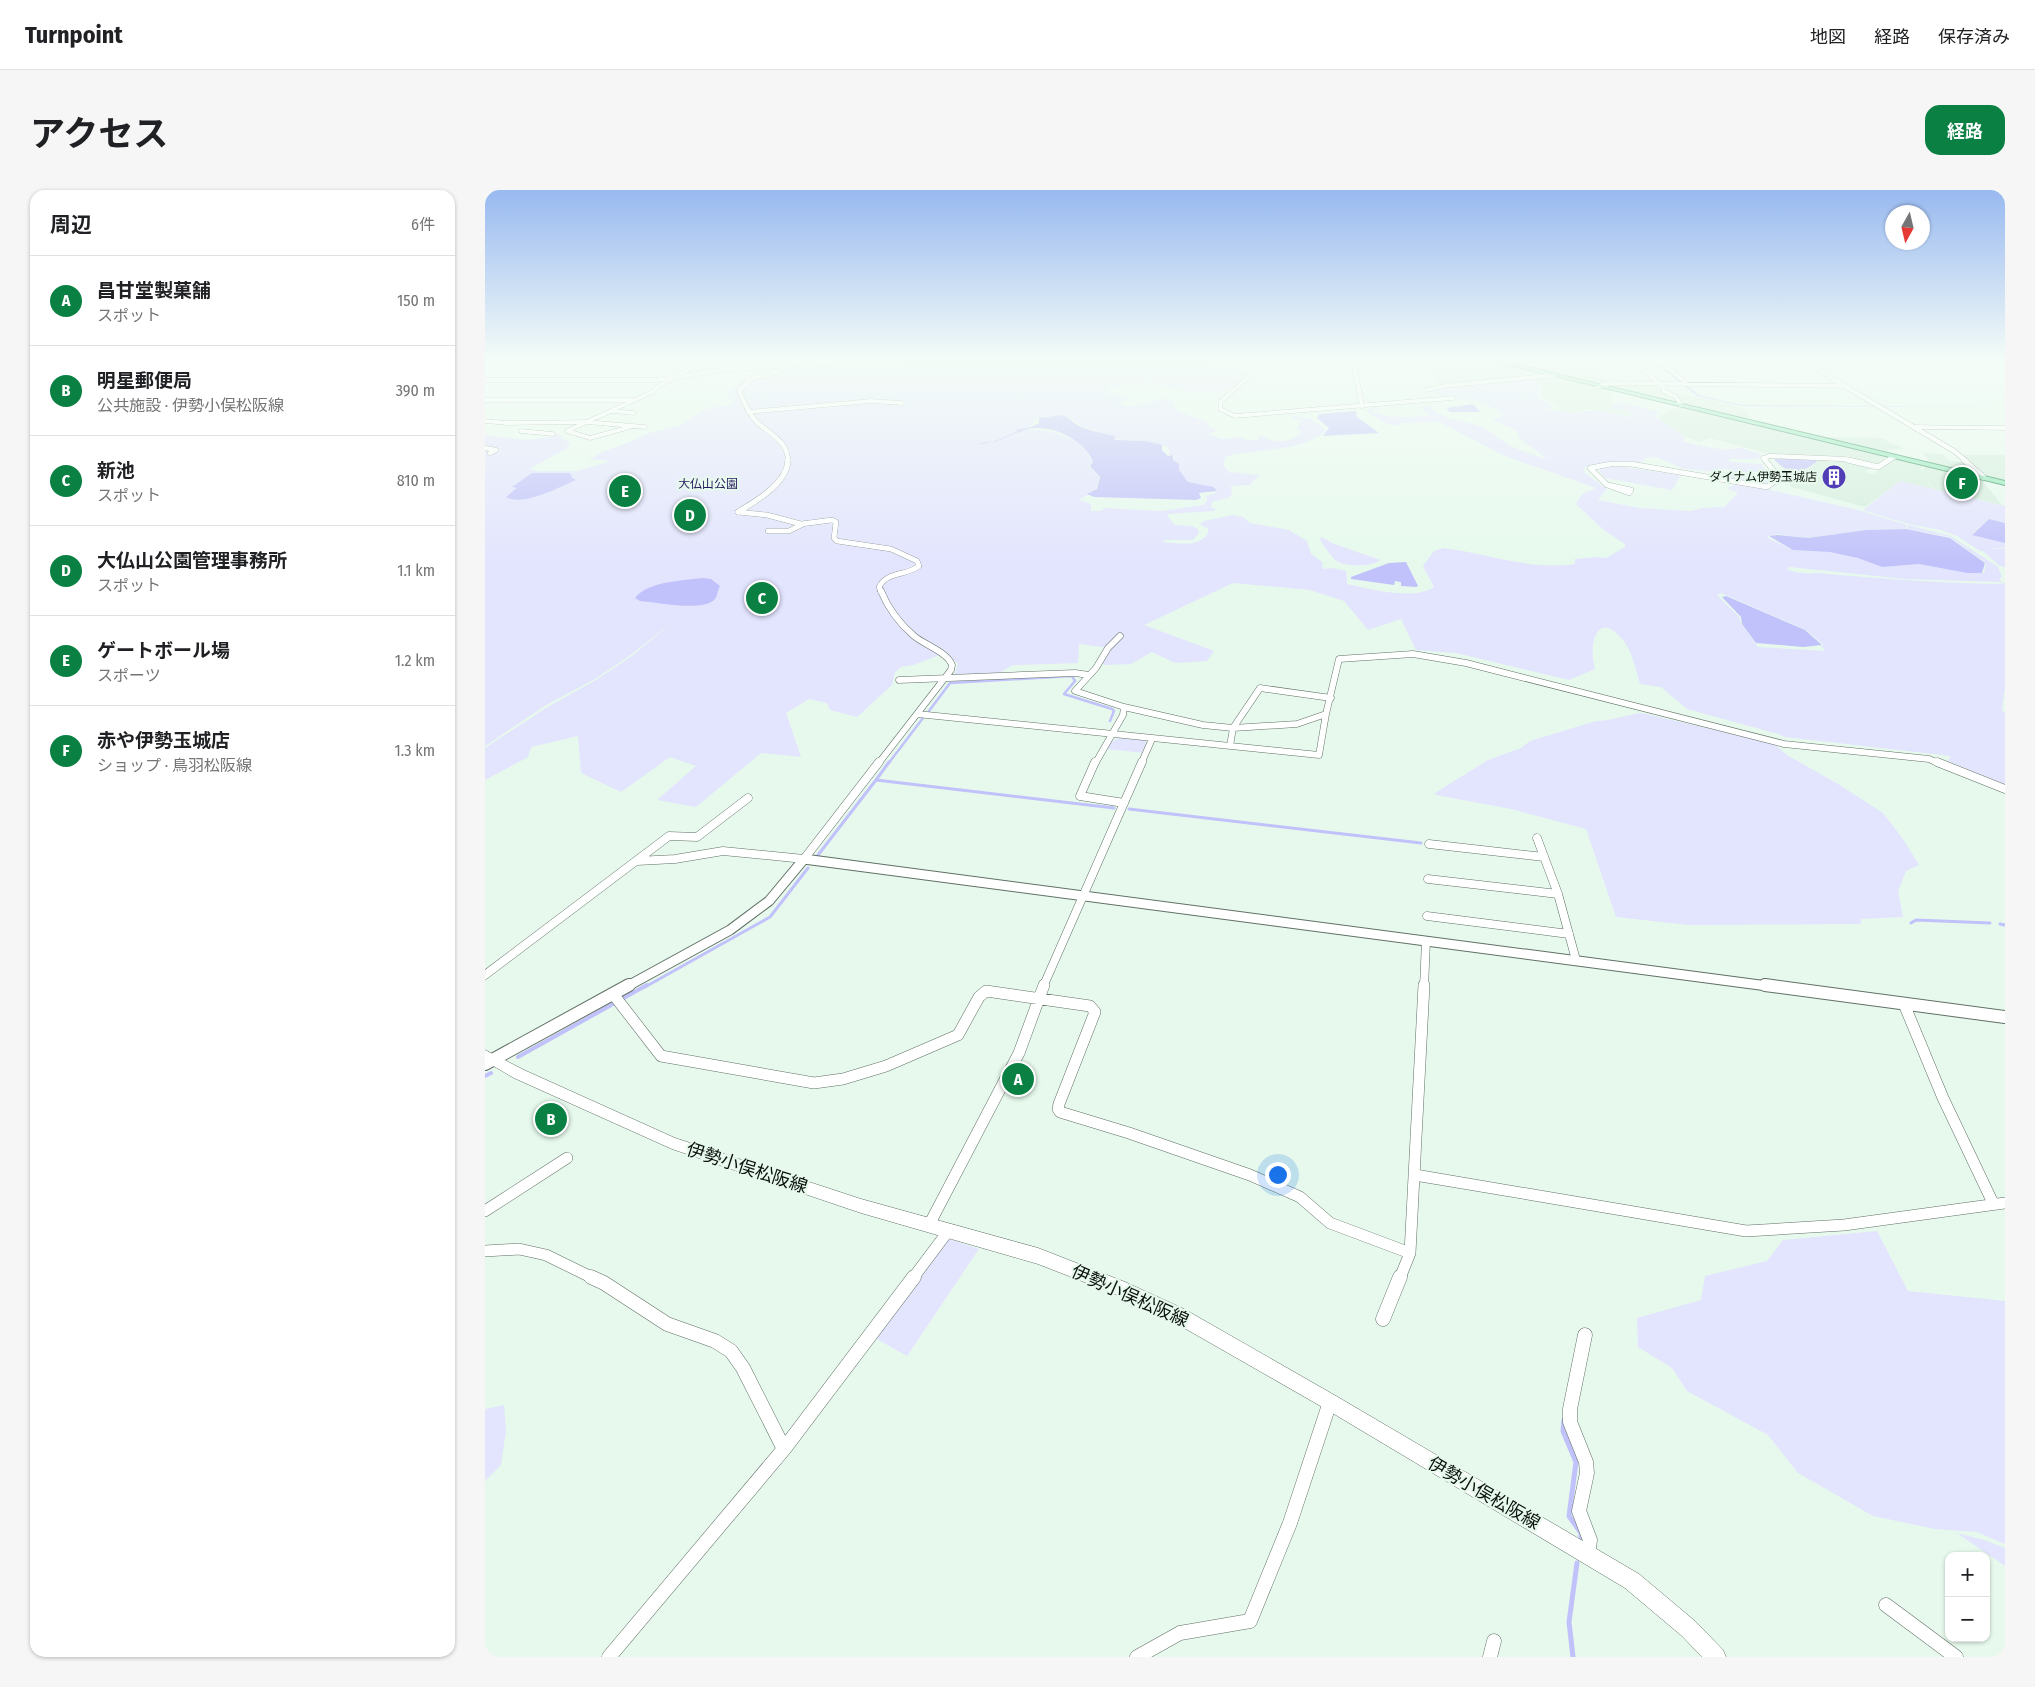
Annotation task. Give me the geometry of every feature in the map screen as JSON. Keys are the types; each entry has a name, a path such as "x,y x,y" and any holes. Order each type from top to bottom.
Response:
{"main road":[{"path":"1779,428 2005,483"},
{"name":"伊勢小俣松阪線","path":"488,1060 672,1143 861,1206 1038,1256 1119,1288 1178,1315 1330,1402 1632,1582 1669,1611 1708,1646 1716,1657"}],"street":[{"path":"540,434 552,428"},
{"path":"572,428 567,431 590,438 625,428"},
{"path":"639,433 644,428"},
{"path":"738,512 771,488 784,472 788,461 788,453 783,443 765,428"},
{"path":"1915,428 1958,454 1983,477"},
{"path":"521,432 553,434"},
{"path":"485,448 496,450 490,453"},
{"path":"1607,485 1601,482 1590,468 1611,464 1631,464 1767,488 1775,481 1773,470 1763,458 1770,456 1843,459 1878,467 1894,456"},
{"path":"738,512 767,514 800,523"},
{"path":"488,1060 617,999 745,920 769,900 805,860 946,679 951,670 950,661 917,638 903,625 882,595 879,587 885,579 915,570 919,563 891,549 837,541 834,538 835,521 822,520 800,523 785,531 770,530"},
{"path":"1120,636 1108,648 1096,668 1075,690 1077,693 1124,707 1203,725 1233,728 1297,724 1326,714"},
{"path":"917,714 1319,755 1338,663 1342,658 1413,654 1430,655 1784,744 1904,755 1929,760 2005,789"},
{"path":"899,680 1075,673 1089,675"},
{"path":"1230,746 1233,728 1260,688 1331,698"},
{"path":"1124,707 1123,715 1099,756 1080,796 1124,803"},
{"path":"929,1225 1019,1053 1039,999 1153,739"},
{"path":"485,975 669,836 697,837 748,798"},
{"path":"1537,838 1558,894 1576,960"},
{"path":"1429,844 1544,857"},
{"path":"637,861 675,859 723,851 805,860 2005,1017"},
{"path":"1428,879 1558,894"},
{"path":"1427,916 1569,934"},
{"path":"1383,1318 1410,1253 1426,941"},
{"path":"617,999 661,1056 814,1084 886,1066 958,1035 979,997 986,992 1090,1006 1095,1012 1059,1104 1058,1109 1060,1112 1129,1133 1250,1175 1300,1197 1330,1224 1410,1253"},
{"path":"1904,1004 1943,1098 1993,1203"},
{"path":"485,1211 567,1158"},
{"path":"1415,1175 1746,1231 1858,1225 1993,1203 2005,1203"},
{"path":"609,1657 784,1449 949,1230"},
{"path":"485,1251 519,1249 547,1255 604,1283 667,1324 715,1341 731,1351 743,1368 784,1449"},
{"path":"1585,1335 1570,1409 1571,1422 1583,1451 1587,1467 1579,1511 1590,1540 1588,1555"},
{"path":"1137,1657 1180,1633 1250,1621 1289,1523 1330,1402"},
{"path":"1886,1605 1956,1657"},
{"path":"1489,1657 1494,1640"}],"shaded area":[{"path":"1673,428 1767,428 1885,458 1877,464 1839,457 1770,454 1709,438 1700,442 1688,438"},
{"path":"1822,437 1883,438 1893,445 1898,445 1904,449 1887,450 1889,453"},
{"path":"1923,453 1942,454 1950,461 1964,462 1973,471 1928,463 1930,461"},
{"path":"1962,455 2005,455 2005,480 1985,476"},
{"path":"1818,459 1846,460 1873,467 1864,472 1879,476 1873,474 1895,460 1903,460 1923,465 1921,468 1923,473 1924,465 1981,479 2002,505 1935,490 1923,475 1933,489 1900,481 1865,507 1791,487 1787,477 1795,477 1818,462"}],"green space":[{"name":"大仏山公園","path":"668,428 1026,428 1024,430 1044,431 1064,435 1081,445 1087,453 1092,462 1089,466 1099,477 1096,489 1079,500 1091,504 1091,511 1101,511 1105,508 1161,511 1203,505 1208,500 1205,497 1217,492 1215,487 1188,482 1179,470 1179,464 1174,461 1174,455 1168,455 1170,451 1166,446 1145,441 1114,439 1116,436 1100,434 1100,432 1089,428 1213,428 1217,430 1208,434 1222,439 1241,437 1248,440 1257,440 1260,436 1270,438 1268,440 1282,441 1298,435 1302,431 1297,428 1324,428 1326,430 1317,437 1293,446 1226,456 1223,465 1229,472 1260,475 1249,485 1231,486 1232,494 1229,498 1213,501 1211,507 1215,511 1169,514 1167,516 1175,525 1192,526 1198,529 1199,533 1193,540 1164,540 1163,542 1194,543 1204,538 1208,533 1208,528 1200,525 1203,521 1233,515 1243,517 1250,523 1289,530 1307,541 1311,554 1322,562 1323,569 1332,568 1346,571 1347,584 1404,594 1425,591 1434,587 1423,566 1434,551 1443,548 1525,563 1558,566 1575,564 1575,559 1606,558 1625,547 1625,544 1605,531 1576,504 1582,494 1596,488 1505,456 1452,428 1485,428 1511,446 1544,459 1546,458 1519,438 1518,433 1512,428 1672,428 1685,437 1682,441 1719,449 1740,447 1762,455 1758,459 1728,459 1731,462 1762,464 1766,472 1746,472 1770,482 1761,486 1727,478 1733,475 1734,470 1718,468 1717,472 1684,469 1656,457 1645,458 1640,466 1597,464 1585,467 1584,472 1607,489 1598,500 1639,508 1691,511 1702,508 1724,507 1738,493 1726,488 1740,483 1858,510 1907,525 1905,529 1865,530 1807,538 1777,534 1768,536 1768,538 1793,550 1831,552 1859,558 1882,567 1918,564 1967,573 1984,573 1986,563 1950,537 1907,529 1908,525 1951,536 1998,567 2002,577 1999,579 2002,582 1905,579 1790,567 1787,569 1802,573 1912,580 2005,583 2005,686 2002,710 2005,713 2005,785 1948,761 1951,756 1785,737 1687,709 1661,687 1640,684 1626,644 1614,631 1606,628 1600,629 1594,641 1593,660 1595,669 1569,680 1456,653 1416,650 1401,619 1368,630 1344,601 1310,590 1233,583 1144,625 1214,651 1207,661 1175,663 1152,652 1131,664 1105,665 1102,663 1109,648 1079,644 1078,663 1013,665 996,674 954,676 958,664 945,653 913,665 901,667 895,672 892,685 857,717 830,710 827,703 809,699 786,713 801,757 761,753 696,807 657,800 696,766 670,757 621,792 581,773 578,736 531,747 528,757 485,780 485,748 546,708 596,680 632,656 674,621 629,656 595,679 546,705 485,746 485,435 527,440 552,437 551,435 558,433 563,437 559,437 570,442 566,449 529,469 535,471 577,471 608,462 606,460 589,460 602,452 628,443 645,434","holes":["1721,593 1806,630 1824,645 1821,646 1825,651 1758,647 1741,623 1739,617 1717,595"]},
{"path":"1615,466 1681,475 1672,490 1605,478 1599,471 1600,469"},
{"path":"1900,481 2005,506 2005,523 1989,519 1972,534 2005,543 2005,547 1986,550 2005,548 2005,567 2000,566 1983,551 1957,536 1941,530 1908,524 1863,510"},
{"path":"1322,537 1332,543 1380,560 1365,565 1341,563 1327,551 1320,539"},
{"path":"1642,713 1774,744 1787,755 1838,784 1883,813 1903,839 1919,865 1906,871 1898,891 1903,917 1861,919 1861,924 1688,925 1616,917 1586,829 1511,809 1436,795 1435,793 1488,760 1521,748 1530,741 1596,721"},
{"path":"1119,738 1144,740 1148,744 1144,753 1106,749 1109,743"},
{"path":"1877,1231 1908,1291 2005,1301 2005,1544 1977,1532 1935,1529 1873,1516 1798,1473 1768,1435 1687,1391 1672,1368 1638,1347 1637,1318 1701,1300 1705,1276 1767,1261 1783,1240"},
{"path":"949,1239 979,1249 907,1356 875,1338"},
{"path":"504,1405 506,1431 501,1465 485,1481 485,1409"},
{"path":"1957,1533 2005,1548 2005,1566 1990,1556 1990,1552 1985,1552"}],"water":[{"path":"1024,428 1033,428 1017,433 1016,430"},
{"path":"1042,428 1086,428 1116,436 1114,438 1116,440 1146,441 1162,445 1162,450 1168,456 1173,455 1173,460 1179,464 1179,470 1188,482 1214,487 1217,491 1199,493 1201,498 1196,500 1094,497 1087,494 1097,489 1100,477 1090,466 1093,462 1089,454 1067,435"},
{"path":"1329,428 1373,428 1379,433 1323,436"},
{"path":"1817,459 1817,462 1794,476 1774,460"},
{"path":"532,473 570,473 572,478 576,480 531,498 521,500 506,497 517,488 512,487"},
{"path":"1989,519 2005,523 2005,543 1972,535"},
{"path":"1906,529 1950,538 1985,563 1982,573 1967,573 1919,564 1882,567 1858,558 1830,552 1793,550 1769,536 1808,538 1866,530"},
{"path":"1406,562 1418,586 1416,587 1401,586 1401,582 1395,581 1394,585 1351,579 1351,577 1389,563"},
{"path":"702,578 711,579 720,586 714,600 708,604 689,606 640,601 635,598 641,592 657,585"},
{"path":"1726,596 1805,630 1822,645 1803,647 1756,643 1742,624 1741,617 1722,597"}],"waterway":[{"path":"994,442 1017,432"},
{"path":"980,444 989,442"},
{"path":"929,711 950,683 1072,676 1075,681 1064,694 1112,709 1114,711 1110,721"},
{"path":"888,764 923,718"},
{"path":"876,780 889,762"},
{"path":"818,855 876,780"},
{"path":"876,780 1114,808"},
{"path":"1129,809 1421,843"},
{"path":"645,987 770,917 808,868"},
{"path":"1911,923 1916,920 1990,923"},
{"path":"2000,924 2005,925"},
{"path":"518,1057 647,985"},
{"path":"485,1076 491,1073"},
{"path":"1564,1420 1563,1431 1576,1462 1569,1516 1581,1533 1581,1542"},
{"path":"1573,1657 1569,1622 1577,1563"}],"place":[{"name":"ダイナム伊勢玉城店","path":"1834,477"},
{"name":"赤や伊勢玉城店","path":"1962,483"},
{"name":"ゲートボール場","path":"625,491"},
{"name":"大仏山公園管理事務所","path":"690,515"},
{"name":"新池","path":"762,598"},
{"name":"昌甘堂製菓舗","path":"1018,1079"},
{"name":"明星郵便局","path":"551,1119"}]}
